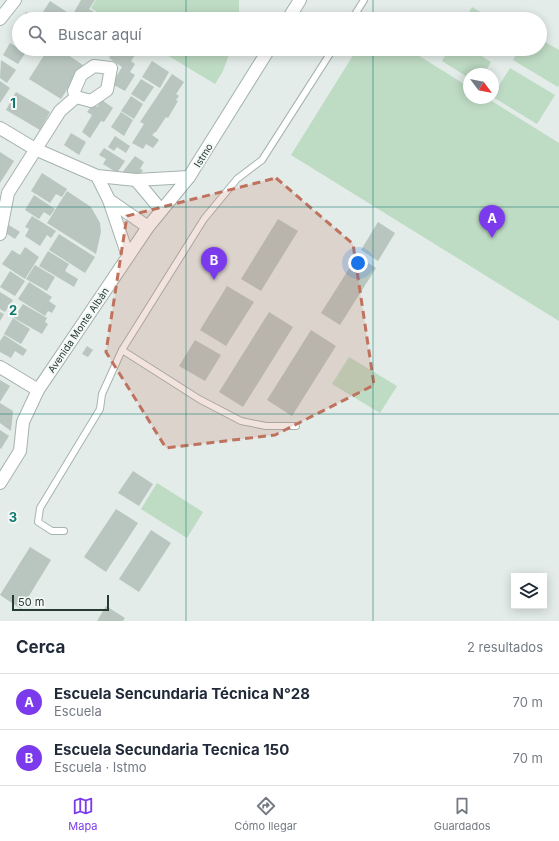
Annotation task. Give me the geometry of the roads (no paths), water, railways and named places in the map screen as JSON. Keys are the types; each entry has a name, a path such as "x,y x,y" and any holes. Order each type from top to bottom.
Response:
{"street":[{"path":"0,19 15,0"},
{"path":"292,12 300,0"},
{"name":"Istmo","path":"128,256 161,210 189,177 265,56"},
{"path":"0,234 8,193 60,111 76,98"},
{"path":"0,128 35,149 97,176 136,180 189,177"},
{"path":"97,176 110,200 128,256"},
{"path":"136,180 161,210"},
{"path":"110,200 148,227"},
{"name":"Avenida Monte Albán","path":"0,483 20,451 23,422 38,390 128,256"},
{"path":"0,367 38,390"}],"lane":[{"path":"356,12 364,0"},
{"path":"64,531 52,531 38,522 40,508 100,409 102,394 122,350 204,219 236,179 262,160 329,56"},
{"path":"122,350 199,399 241,421 266,426 296,426"}],"place":[{"name":"Escuela Sencundaria Técnica N°28","path":"492,238"},
{"name":"Escuela Secundaria Tecnica 150","path":"214,280"}]}
